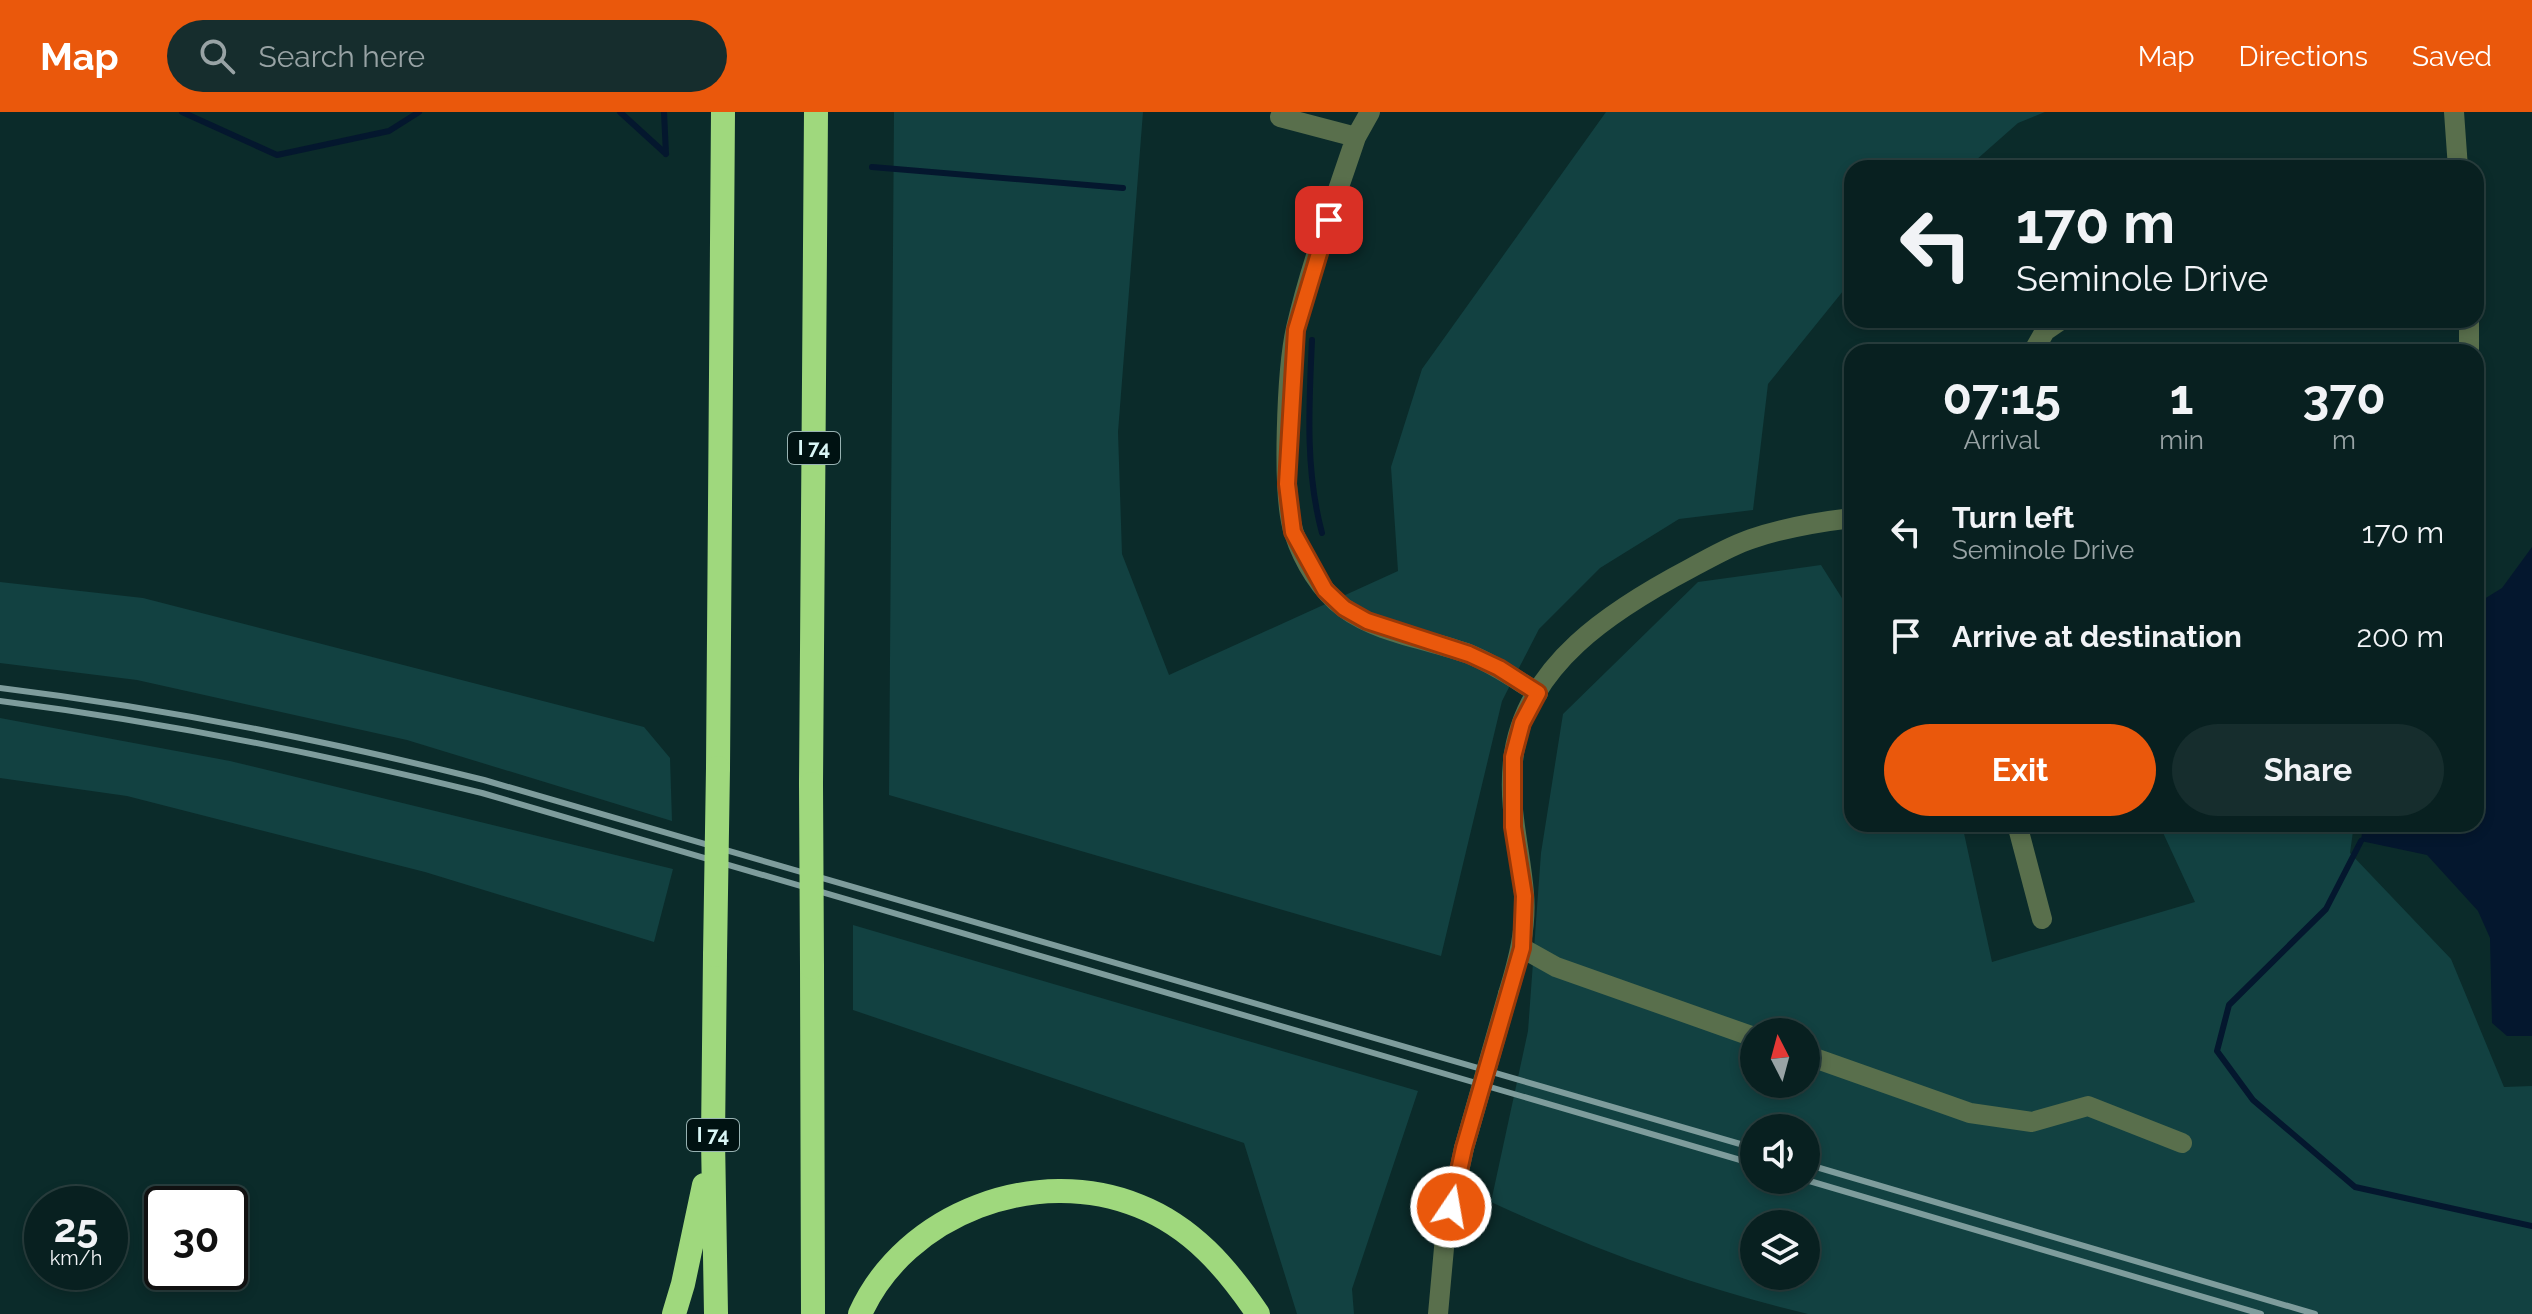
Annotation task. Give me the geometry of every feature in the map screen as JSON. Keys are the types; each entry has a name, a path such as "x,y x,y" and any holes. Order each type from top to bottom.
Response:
{"highway":[{"name":"I 74","path":"716,1314 713,1139 723,112"},
{"name":"I 74","path":"813,1314 811,784 816,112"},
{"path":"674,1314 713,1139"},
{"path":"860,1314 869,1295 895,1260 952,1217 1020,1194 1059,1191 1101,1195 1138,1205 1173,1223 1208,1250 1234,1278 1258,1314"}],"street":[{"path":"1370,112 1356,137 1296,330 1287,484 1293,532 1325,590 1344,608 1367,621 1469,654 1499,668 1538,693"},
{"path":"2454,112 2457,160"},
{"path":"1280,117 1356,137"},
{"path":"2038,344 2049,328"},
{"path":"1438,1314 1445,1237 1464,1148 1522,948 1524,896 1513,827 1513,757 1522,723 1557,662 1583,637 1659,585 1749,539 1844,519"},
{"path":"2019,832 2042,919"},
{"path":"1522,948 1556,967 1740,1032"},
{"path":"1820,1060 1970,1113 2032,1122 2088,1106 2182,1143"}],"shaded area":[{"path":"894,112 1143,112 1118,432 1122,554 1169,675 1398,571 1391,467 1422,369 1606,112 2045,112 2018,123 1976,160 1844,160 1844,290 1768,384 1753,510 1679,519 1600,568 1539,629 1502,701 1441,956 889,795"},
{"path":"2532,547 2532,1036 2507,1036 2492,1023 2490,938 2478,911 2427,855 2361,841 2362,832 2484,832 2484,599 2502,588"},
{"path":"1821,565 1844,601 1844,832 1964,832 1992,962 2195,902 2163,832 2353,832 2350,853 2451,959 2504,1087 2532,1086 2532,1314 1808,1314 1647,1266 1491,1202 1528,1031 1541,853 1563,714 1698,582"},
{"path":"0,582 143,598 644,727 670,758 672,821 407,740 137,680 0,663"},
{"path":"0,718 230,761 673,869 654,942 425,872 127,796 0,778"},
{"path":"853,925 1418,1091 1352,1289 1354,1314 1297,1314 1244,1143 853,1010"}],"waterway":[{"path":"182,112 277,155 389,131 419,112"},
{"path":"620,112 666,154"},
{"path":"664,112 666,154"},
{"path":"872,167 1123,188"},
{"path":"1312,340 1311,461 1322,533"},
{"path":"2361,841 2326,909 2229,1005 2217,1051 2253,1100 2355,1187 2532,1226"}],"railway":[{"path":"0,688 243,726 484,780 1740,1144"},
{"path":"0,701 242,740 482,793 1740,1160"},
{"path":"1820,1168 2315,1314"},
{"path":"1820,1184 2261,1314"}],"route":[{"path":"1329,220 1296,330 1290,391 1287,484 1293,532 1308,565 1325,590 1344,608 1367,621 1469,654 1499,668 1538,693 1522,723 1513,757 1513,827 1524,896 1522,948 1464,1148 1451,1207"}]}
